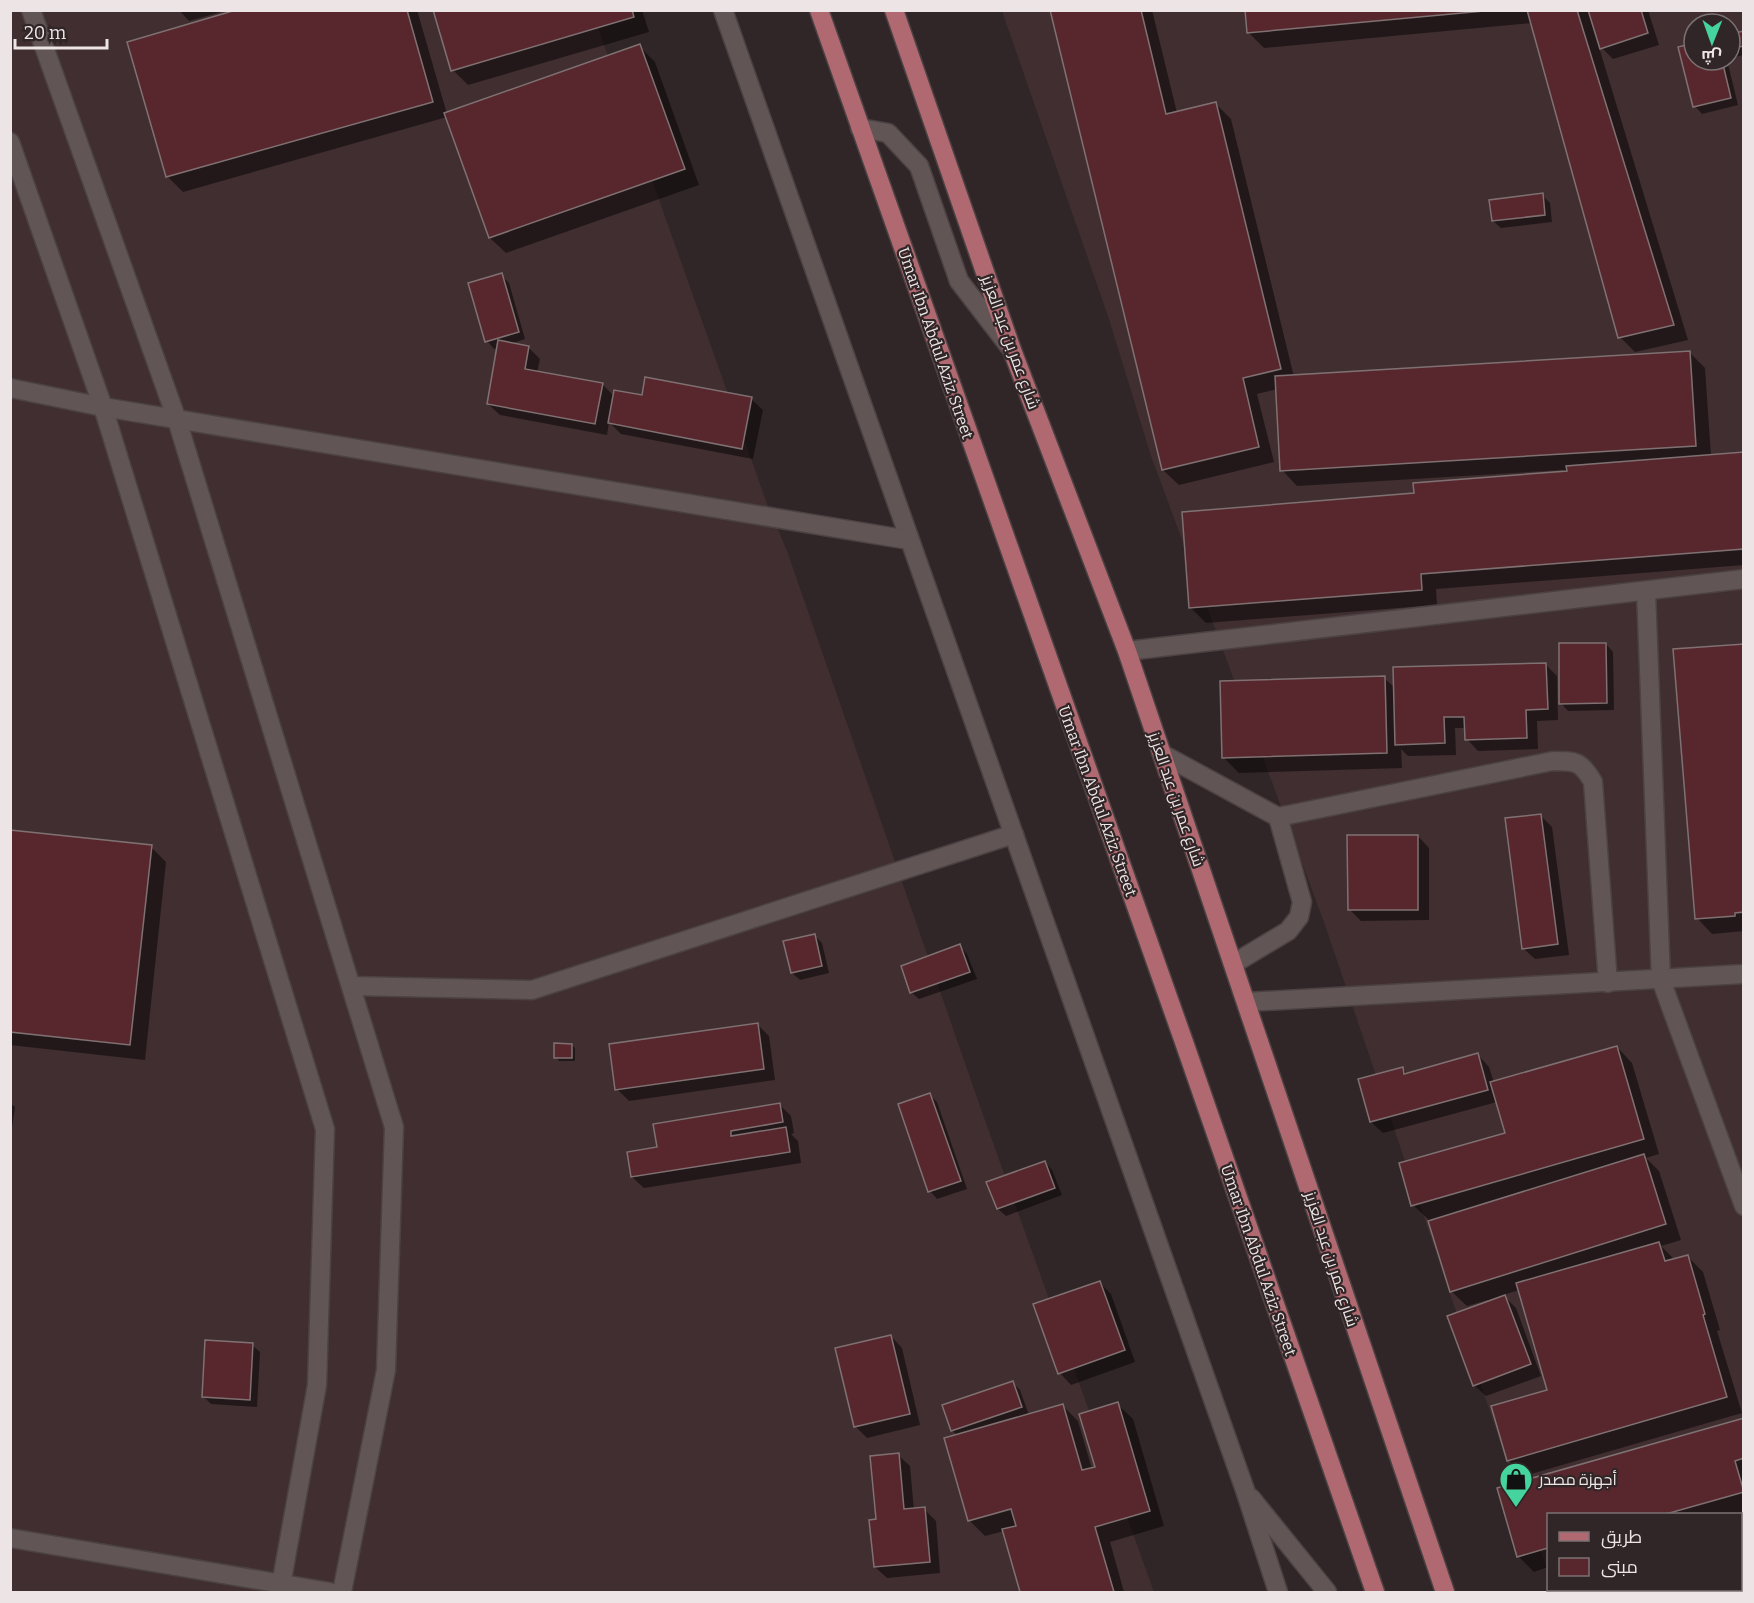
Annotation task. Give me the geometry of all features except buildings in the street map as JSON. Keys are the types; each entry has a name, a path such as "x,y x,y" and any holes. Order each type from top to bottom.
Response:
{"main road":[{"name":"Umar Ibn Abdul Aziz Street","path":"819,10 1184,1042 1375,1593"},
{"name":"شارع عمر بن عبد العزيز","path":"894,10 1012,350 1128,651 1445,1593"}],"street":[{"path":"31,10 177,420 394,1126 386,1370 342,1593"},
{"path":"723,10 1245,1490 1278,1593"},
{"path":"860,128 888,133 919,166 959,281 1012,350"},
{"path":"10,142 103,407 325,1129 316,1385 281,1585"},
{"path":"10,388 177,420 909,540"},
{"path":"1128,651 1743,579"},
{"path":"1647,591 1661,980 1743,1206"},
{"path":"1162,754 1278,817 1552,761 1573,761 1585,768 1593,782 1608,983"},
{"path":"1233,964 1288,931 1299,917 1302,902 1278,817"},
{"path":"352,986 532,990 1014,834"},
{"path":"1246,1002 1743,974"},
{"path":"1245,1490 1327,1593"},
{"path":"10,1538 330,1593"}],"shaded area":[{"path":"11,11 592,11 766,501 787,551 982,1112 1154,1592 11,1592"},
{"path":"1002,11 1743,11 1743,1592 1556,1591 1742,1591 1742,1513 1547,1513 1547,1568 1503,1450 1325,925 1151,456 1109,319"}],"place":[{"name":"أجهزة مصدر","path":"1516,1508"}]}
